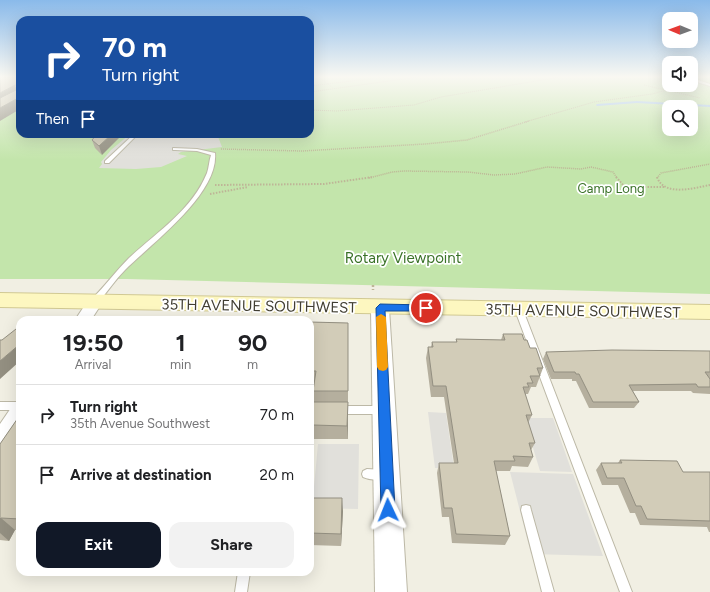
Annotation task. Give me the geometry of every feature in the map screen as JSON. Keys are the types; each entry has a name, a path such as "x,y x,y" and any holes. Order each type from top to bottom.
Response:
{"main road":[{"name":"35TH AVENUE SOUTHWEST","path":"0,300 88,312 375,294 519,310 710,312"}],"street":[{"path":"375,294 384,410 377,474 391,592"},
{"path":"0,441 16,417"}],"lane":[{"path":"107,162 132,138"},
{"path":"88,312 121,270 170,226 184,211 204,185 210,169 213,154 197,150 175,149"},
{"path":"519,310 626,592"},
{"path":"0,406 16,406"},
{"path":"332,410 384,410"},
{"path":"526,510 548,592"},
{"path":"241,592 243,576"}],"path":[{"path":"314,110 352,111 415,105"},
{"path":"219,149 234,148 302,151 467,140 583,105"},
{"path":"665,187 658,180 658,175 710,164"},
{"path":"214,185 338,183 404,171 468,172 494,175 515,174 547,167 581,170 591,167 613,172 621,184 625,187 665,187 683,190 710,185"},
{"path":"206,195 254,185"}],"green space":[{"path":"1,105 16,105 16,138 314,138 314,105 662,105 662,136 698,136 698,105 710,105 710,294 127,279 0,279"}],"shaded area":[{"path":"125,138 219,138 222,147 181,152 178,154 187,156 161,167 136,169 99,168 102,164 101,162 111,150"},
{"path":"428,412 446,413 454,468 435,468"},
{"path":"524,418 553,418 572,472 540,471"},
{"path":"318,444 359,444 358,509 314,508 314,487"},
{"path":"510,472 573,474 603,556 531,554"}],"building":[{"path":"0,105 6,105 0,108"},
{"path":"94,138 108,138 99,146 92,140"},
{"path":"314,322 348,323 348,391 314,391 316,371 314,371"},
{"path":"16,329 16,347 0,361 0,340"},
{"path":"503,334 522,334 524,340 527,340 530,348 536,348 543,368 537,368 540,376 530,376 533,383 527,383 529,387 523,387 532,415 526,415 535,443 529,443 533,457 513,456 515,461 494,461 510,536 456,534 452,508 444,508 439,463 458,463 446,386 433,386 428,347 433,347 432,342 457,342 456,339 505,340"},
{"path":"612,350 710,351 710,372 705,372 710,379 710,387 698,387 696,384 629,385 639,402 593,402 579,374 576,374 575,372 554,372 546,352"},
{"path":"314,402 348,402 347,426 314,425"},
{"path":"16,421 16,519 0,519 0,444"},
{"path":"620,460 677,461 683,472 710,472 710,521 647,519 641,506 636,506 624,478 607,478 601,463 622,463"},
{"path":"314,498 342,498 341,534 314,533"}],"waterway":[{"path":"597,105 602,105"},
{"path":"685,105 710,106"}],"slow traffic":[{"path":"381,317 383,367"}],"route":[{"path":"388,510 380,308 426,308"}],"park label":[{"name":"Camp Long","path":"611,188"},
{"name":"Rotary Viewpoint","path":"403,258"}]}
